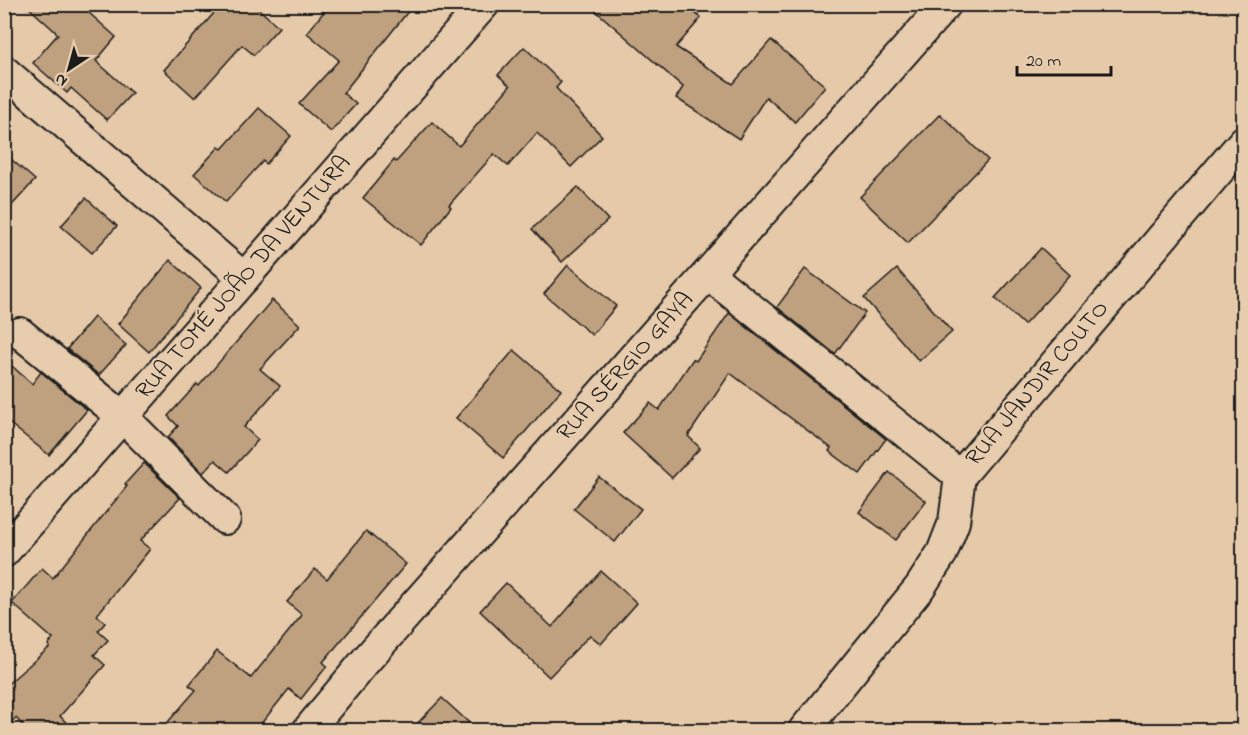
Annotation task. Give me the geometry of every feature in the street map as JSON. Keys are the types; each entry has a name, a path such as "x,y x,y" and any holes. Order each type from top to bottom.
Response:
{"street":[{"name":"RUA TOMÉ JOÃO DA VENTURA","path":"6,547 123,417 484,4"},
{"name":"RUA SÉRGIO GAYA","path":"308,730 367,659 946,4"},
{"path":"4,71 244,278"},
{"name":"RUA JANDIR COUTO","path":"804,730 920,587 942,553 954,522 960,476 1244,141"},
{"path":"708,274 960,476"},
{"path":"20,333 123,417 225,519"}],"building":[{"path":"25,4 79,4 116,37 96,61 132,93 107,120 71,88 67,93 33,63 58,34"},
{"path":"222,4 253,4 279,27 254,55 242,45 195,98 164,70"},
{"path":"330,4 414,4 343,93 356,104 331,132 299,104 339,60 307,33"},
{"path":"588,4 684,4 701,18 676,47 733,84 771,40 825,86 795,122 766,97 739,139 676,98 683,87"},
{"path":"524,47 561,82 556,88 602,136 571,167 537,133 508,166 494,154 449,205 451,207 421,245 363,198 394,160 396,162 432,122 459,146 510,86 498,75"},
{"path":"259,108 291,136 266,164 263,161 226,202 194,174 219,147 222,149"},
{"path":"940,114 988,160 908,243 860,197"},
{"path":"4,153 35,180 4,214"},
{"path":"578,187 608,220 562,262 532,229"},
{"path":"86,198 117,226 92,253 61,226"},
{"path":"1041,248 1070,275 1024,325 995,298"},
{"path":"170,260 201,288 149,352 118,324"},
{"path":"568,265 616,306 592,335 544,294"},
{"path":"805,269 865,313 835,354 777,307"},
{"path":"897,269 952,332 919,361 864,298"},
{"path":"272,300 300,325 260,369 280,386 244,427 258,440 229,472 215,460 203,473 168,437 178,426 168,416 197,384 199,386"},
{"path":"729,313 886,439 860,474 829,451 831,448 730,373 688,436 700,448 672,478 623,433 650,403 659,410 693,359 696,361"},
{"path":"94,317 126,345 99,375 67,349"},
{"path":"514,350 561,390 503,458 456,418"},
{"path":"4,359 32,384 41,372 87,410 49,455 4,419"},
{"path":"144,463 180,498 140,541 150,549 97,615 105,623 98,631 108,640 94,655 105,665 60,716 73,730 27,730 16,718 4,728 4,687 50,647 48,645 53,639 12,603 42,568 53,578 127,486 125,484"},
{"path":"889,472 926,501 896,540 859,512"},
{"path":"599,477 641,509 615,542 574,509"},
{"path":"366,531 406,564 323,662 327,666 301,699 289,689 256,730 161,730 196,690 189,685 217,651 251,678 302,615 287,602 315,569 327,579"},
{"path":"601,571 637,603 601,644 590,635 549,677 480,611 506,583 552,627"},
{"path":"442,698 477,730 411,730"}]}
